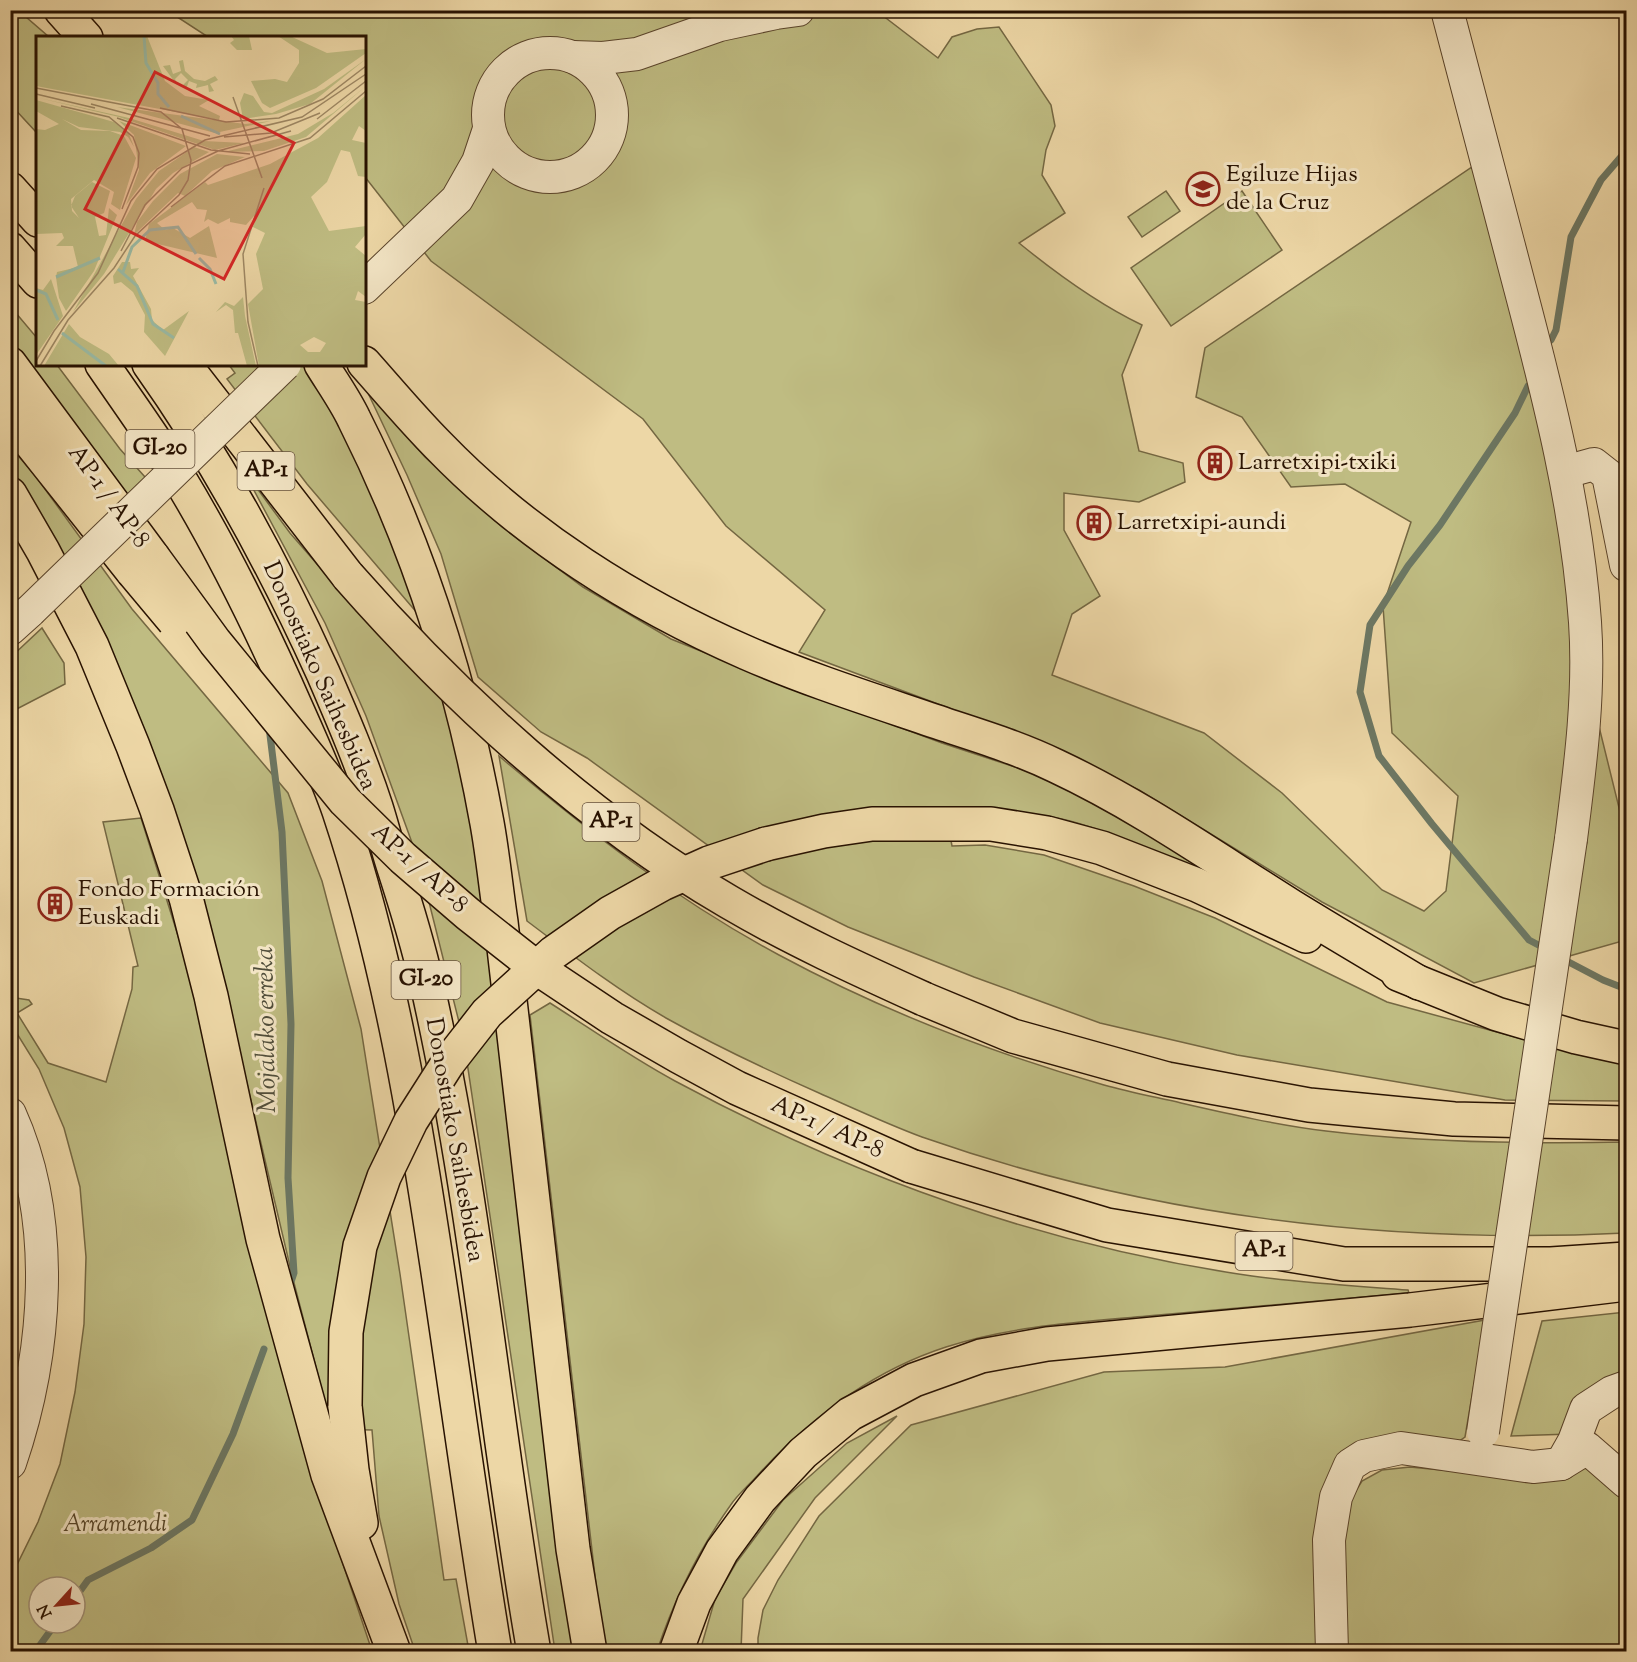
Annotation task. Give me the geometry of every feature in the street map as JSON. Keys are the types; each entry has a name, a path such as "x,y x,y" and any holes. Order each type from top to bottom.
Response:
{"highway":[{"path":"61,10 84,36"},
{"path":"10,164 36,191"},
{"path":"10,189 36,218"},
{"path":"10,249 36,279"},
{"name":"AP-1 / AP-8","path":"10,364 143,565 270,728 403,858 468,914 534,966 612,1018 737,1088 911,1166 1107,1225 1344,1264 1551,1264 1626,1259"},
{"path":"366,365 439,447 494,497 552,544 615,585 683,623 748,654 1053,764 1115,795 1291,906 1419,983"},
{"name":"Donostiako Saihesbidea","path":"103,366 178,476 264,636 338,808 365,896 387,981 407,1077 432,1226 474,1523 495,1652"},
{"name":"Donostiako Saihesbidea","path":"150,366 209,454 248,521 295,612 337,706 375,804 403,893 426,982 445,1070 470,1220 512,1521 534,1652"},
{"name":"AP-1","path":"186,366 348,576 391,625 440,674 531,757 610,822 673,866 786,934 924,999 1013,1036 1167,1079 1310,1105 1454,1119 1626,1123"},
{"path":"322,366 354,417 396,511 422,577 450,663 474,758 487,825 501,922 573,1549 590,1652"},
{"path":"10,417 143,565"},
{"path":"10,494 43,551 92,646 157,810 186,898 211,996 263,1239 328,1475 395,1652"},
{"path":"395,1652 361,1525 345,1406 346,1332 360,1246 384,1177 411,1121 448,1063 487,1013 552,953 610,913 662,884 709,863 766,844 824,831 872,824 991,824 1047,833 1102,848 1197,885 1302,934 1497,1014 1576,1037 1626,1048"},
{"path":"676,1652 694,1603 722,1551 760,1499 803,1453 850,1414 914,1380 981,1356 1047,1344 1410,1310 1626,1284"}],"street":[{"path":"543,177 525,172 508,162 496,147 489,129 488,110 492,91 502,74 517,62 535,54 554,53 573,57 615,57 658,47 720,25 798,10"},
{"path":"1447,10 1543,374 1565,472 1578,548 1585,624 1586,693 1570,839 1481,1446"},
{"path":"611,115 630,78 658,47"},
{"path":"457,199 493,182 518,177 562,176 580,170 595,158 606,142 611,124 612,106 599,76 587,65 573,57"},
{"path":"366,286 457,199 478,162 489,129"},
{"path":"20,620 283,366"},
{"path":"1565,472 1594,464 1608,475 1626,565"},
{"path":"10,1114 25,1152 33,1182 41,1233 42,1274 33,1370 26,1408 10,1463"},
{"path":"1561,1464 1574,1441 1586,1409 1611,1392 1626,1387"},
{"path":"1332,1652 1329,1540 1336,1497 1350,1465 1364,1456 1401,1448 1481,1446 1533,1467 1561,1464 1587,1448 1626,1482"}],"green space":[{"path":"11,10 19,11 48,36 36,36 36,132 11,105"},
{"path":"168,11 893,11 882,15 938,58 952,37 977,29 999,27 1051,105 1055,126 1046,150 1042,175 1065,213 1019,243 1078,288 1142,325 1122,375 1139,451 1183,463 1185,482 1139,502 1064,493 1064,530 1100,596 1072,614 1052,675 1204,733 1282,793 1382,890 1424,911 1446,891 1458,796 1392,733 1383,606 1411,522 1345,484 1291,487 1242,417 1196,397 1205,348 1472,167 1540,376 1587,678 1626,836 1626,940 1474,983 1322,902 1139,790 1002,728 799,652 825,610 726,526 643,419 431,261 366,178 366,36 206,36"},
{"path":"1166,191 1180,211 1142,237 1128,217"},
{"path":"1242,191 1282,250 1171,326 1131,268"},
{"path":"10,306 36,337 36,366 58,366 120,449 153,486 133,502 11,340"},
{"path":"230,366 308,366 336,415 377,503 424,621 307,484 227,379 235,373"},
{"path":"367,391 425,457 502,527 583,587 671,639 942,743 1030,772 1079,795 1193,859 1191,867 1131,842 1070,821 1008,812 945,809 952,846 985,845 1044,855 1134,886 1215,918 1387,1002 1581,1055 1626,1065 1626,1101 1505,1100 1237,1055 1100,1023 974,977 848,927 763,885 587,758 541,732 478,677 441,554"},
{"path":"10,446 37,478 132,609 288,793 322,881 361,1029 400,1274 444,1580 456,1579 469,1651 415,1651 399,1604 379,1516 372,1430 332,1429 293,1279 215,948 58,551 11,472"},
{"path":"242,468 290,533 344,595 452,706 475,817 576,1651 555,1651 464,1042 419,862 366,716 325,623"},
{"path":"42,628 64,663 65,684 11,712 11,657"},
{"path":"499,756 565,811 634,863 705,912 742,934 818,975 897,1012 1020,1059 1123,1090 1308,1129 1438,1140 1514,1143 1626,1142 1626,1233 1537,1236 1447,1234 1358,1229 1269,1219 1181,1205 1093,1187 1007,1164 922,1137 883,1121 761,1067 666,1018 612,984 527,921"},
{"name":"Arramendi","path":"141,818 185,958 268,1314 312,1471 372,1651 11,1651 11,1577 38,1522 60,1464 75,1392 84,1324 86,1257 80,1187 64,1128 39,1069 11,1024 11,1001 16,998 29,1000 32,1004 17,1013 48,1063 106,1082 132,989 133,967 138,966 103,822"},
{"path":"550,1003 659,1072 743,1116 883,1178 955,1204 1102,1247 1176,1263 1252,1276 1408,1290 1409,1293 1045,1326 970,1340 919,1357 892,1369 820,1417 777,1455 739,1494 697,1558 671,1613 657,1651 606,1651 598,1602 530,1015"},
{"path":"1626,1312 1626,1398 1572,1434 1511,1436 1542,1321"},
{"path":"1485,1320 1465,1437 1446,1450 1338,1467 1322,1651 758,1652 763,1610 778,1580 819,1516 911,1425 1104,1372 1225,1367"},
{"path":"897,1416 815,1498 743,1599 741,1651 700,1651 715,1599 736,1563 783,1500 847,1443"},
{"path":"1582,1460 1626,1493 1626,1651 1340,1652 1345,1508 1362,1481 1382,1470 1410,1467 1554,1481"}],"waterway":[{"path":"1551,340 1556,330 1571,237 1601,180 1626,151"},
{"path":"1528,386 1515,413 1440,525 1408,566 1370,625 1360,692 1379,756 1432,824 1529,940 1546,949"},
{"name":"Mojalako erreka","path":"269,727 282,832 291,1024 288,1178 294,1273 290,1285"},
{"path":"1561,958 1626,989"},
{"name":"Mojalako erreka","path":"87,1581 151,1548 192,1520 233,1434 264,1349"},
{"name":"Mojalako erreka","path":"35,1652 47,1635"}],"place":[{"name":"Egiluze Hijas de la Cruz","path":"1203,189"},
{"name":"Larretxipi-txiki","path":"1215,463"},
{"name":"Larretxipi-aundi","path":"1094,523"},
{"name":"Fondo Formación Euskadi","path":"55,904"}]}
